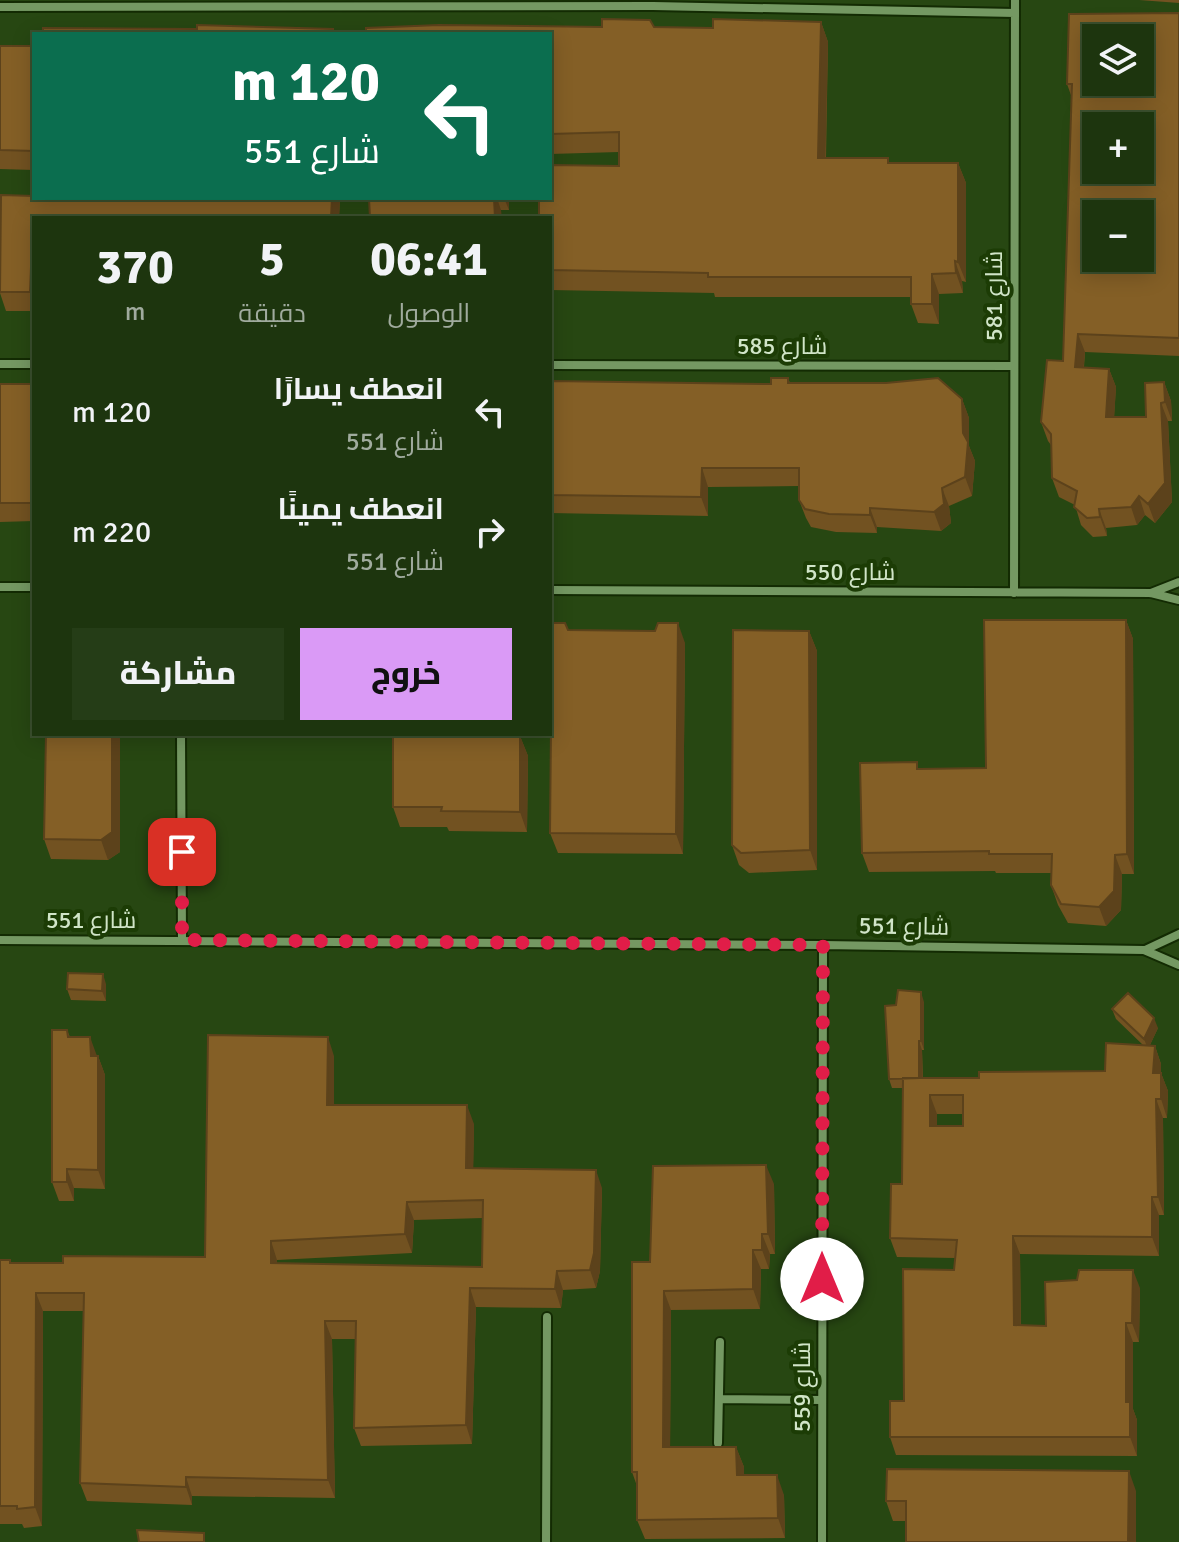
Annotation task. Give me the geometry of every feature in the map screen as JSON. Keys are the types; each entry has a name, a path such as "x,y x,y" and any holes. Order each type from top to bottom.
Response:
{"street":[{"name":"شارع 581","path":"1014,593 1015,0"},
{"path":"0,7 828,4 1015,13"},
{"path":"0,364 32,364"},
{"name":"شارع 585","path":"552,365 1013,366"},
{"name":"شارع 550","path":"1151,593 1179,582"},
{"path":"0,587 32,587"},
{"name":"شارع 550","path":"552,590 1151,593 1179,600"},
{"path":"181,736 182,940"},
{"name":"شارع 551","path":"1144,950 1179,934"},
{"name":"شارع 551","path":"0,940 1144,950 1179,965"},
{"name":"شارع 559","path":"822,1542 823,945"},
{"path":"546,1542 547,1317"},
{"path":"718,1443 720,1342"},
{"path":"719,1399 822,1400"}],"building":[{"path":"1179,13 1179,338 1078,334 1075,367 1109,369 1106,417 1146,417 1145,383 1164,382 1165,402 1161,403 1165,483 1148,504 1139,496 1131,507 1099,509 1100,517 1087,518 1074,507 1077,491 1052,478 1051,434 1041,422 1047,360 1063,361 1072,84 1067,84 1069,14"},
{"path":"602,19 650,20 654,27 713,28 713,19 821,22 818,158 888,158 888,163 958,163 956,273 932,274 932,304 911,304 911,277 708,277 708,273 552,270 552,216 539,216 539,200 552,200 552,165 619,166 619,132 552,134 552,32 366,32 366,28 439,25 602,27"},
{"path":"197,25 333,29 333,32 43,32 43,28 197,29"},
{"path":"0,46 32,46 32,151 0,150"},
{"path":"1,195 32,196 32,200 332,200 331,216 32,216 30,292 0,292"},
{"path":"369,200 494,200 495,216 370,216"},
{"path":"771,378 788,378 788,383 886,383 938,378 962,399 963,433 968,442 965,477 942,488 944,504 934,512 870,508 870,515 829,514 805,509 799,500 799,468 702,468 701,497 552,495 552,381 771,384"},
{"path":"0,384 32,384 32,503 0,503"},
{"path":"984,620 1126,620 1127,854 1115,855 1114,891 1099,907 1061,904 1051,885 1052,854 989,854 989,851 862,853 860,763 917,762 917,769 986,768"},
{"path":"552,623 565,623 568,630 655,631 658,623 678,623 676,834 550,833"},
{"path":"733,630 809,631 810,850 741,853 732,845"},
{"path":"46,736 112,736 112,832 101,840 44,839"},
{"path":"393,736 520,736 520,812 393,807"},
{"path":"68,973 103,974 102,991 67,989"},
{"path":"898,990 921,992 919,1078 889,1079 885,1006 896,1005"},
{"path":"1128,993 1154,1018 1144,1039 1112,1009"},
{"path":"52,1030 67,1030 68,1037 90,1037 91,1056 98,1056 98,1170 67,1169 67,1182 52,1182"},
{"path":"208,1035 328,1037 327,1105 467,1105 466,1168 596,1170 594,1253 590,1270 557,1271 555,1289 470,1288 466,1425 354,1428 356,1321 325,1321 328,1480 186,1477 186,1487 80,1483 84,1293 36,1293 35,1507 17,1509 17,1506 0,1506 0,1260 10,1260 10,1263 63,1263 63,1256 205,1257","holes":["483,1200 482,1267 271,1263 271,1241 405,1234 407,1202"]},
{"path":"1106,1043 1155,1046 1153,1073 1161,1073 1161,1099 1156,1099 1158,1197 1152,1197 1152,1237 1013,1236 1014,1325 1046,1326 1045,1282 1077,1280 1079,1270 1133,1270 1132,1323 1126,1323 1126,1402 1130,1402 1130,1437 890,1437 890,1401 904,1401 903,1269 954,1270 957,1240 890,1238 891,1184 902,1184 903,1078 979,1078 979,1072 1105,1071","holes":["930,1095 963,1095 963,1126 930,1126"]},
{"path":"766,1165 768,1234 762,1234 762,1250 753,1250 753,1289 664,1291 663,1447 736,1447 737,1475 777,1475 778,1518 637,1520 637,1472 632,1472 632,1262 650,1262 653,1166"},
{"path":"887,1469 1129,1471 1128,1542 906,1542 906,1501 886,1501"},
{"path":"137,1530 204,1533 204,1542 139,1542"}],"route":[{"path":"182,852 182,940 823,945 822,1279"}]}
